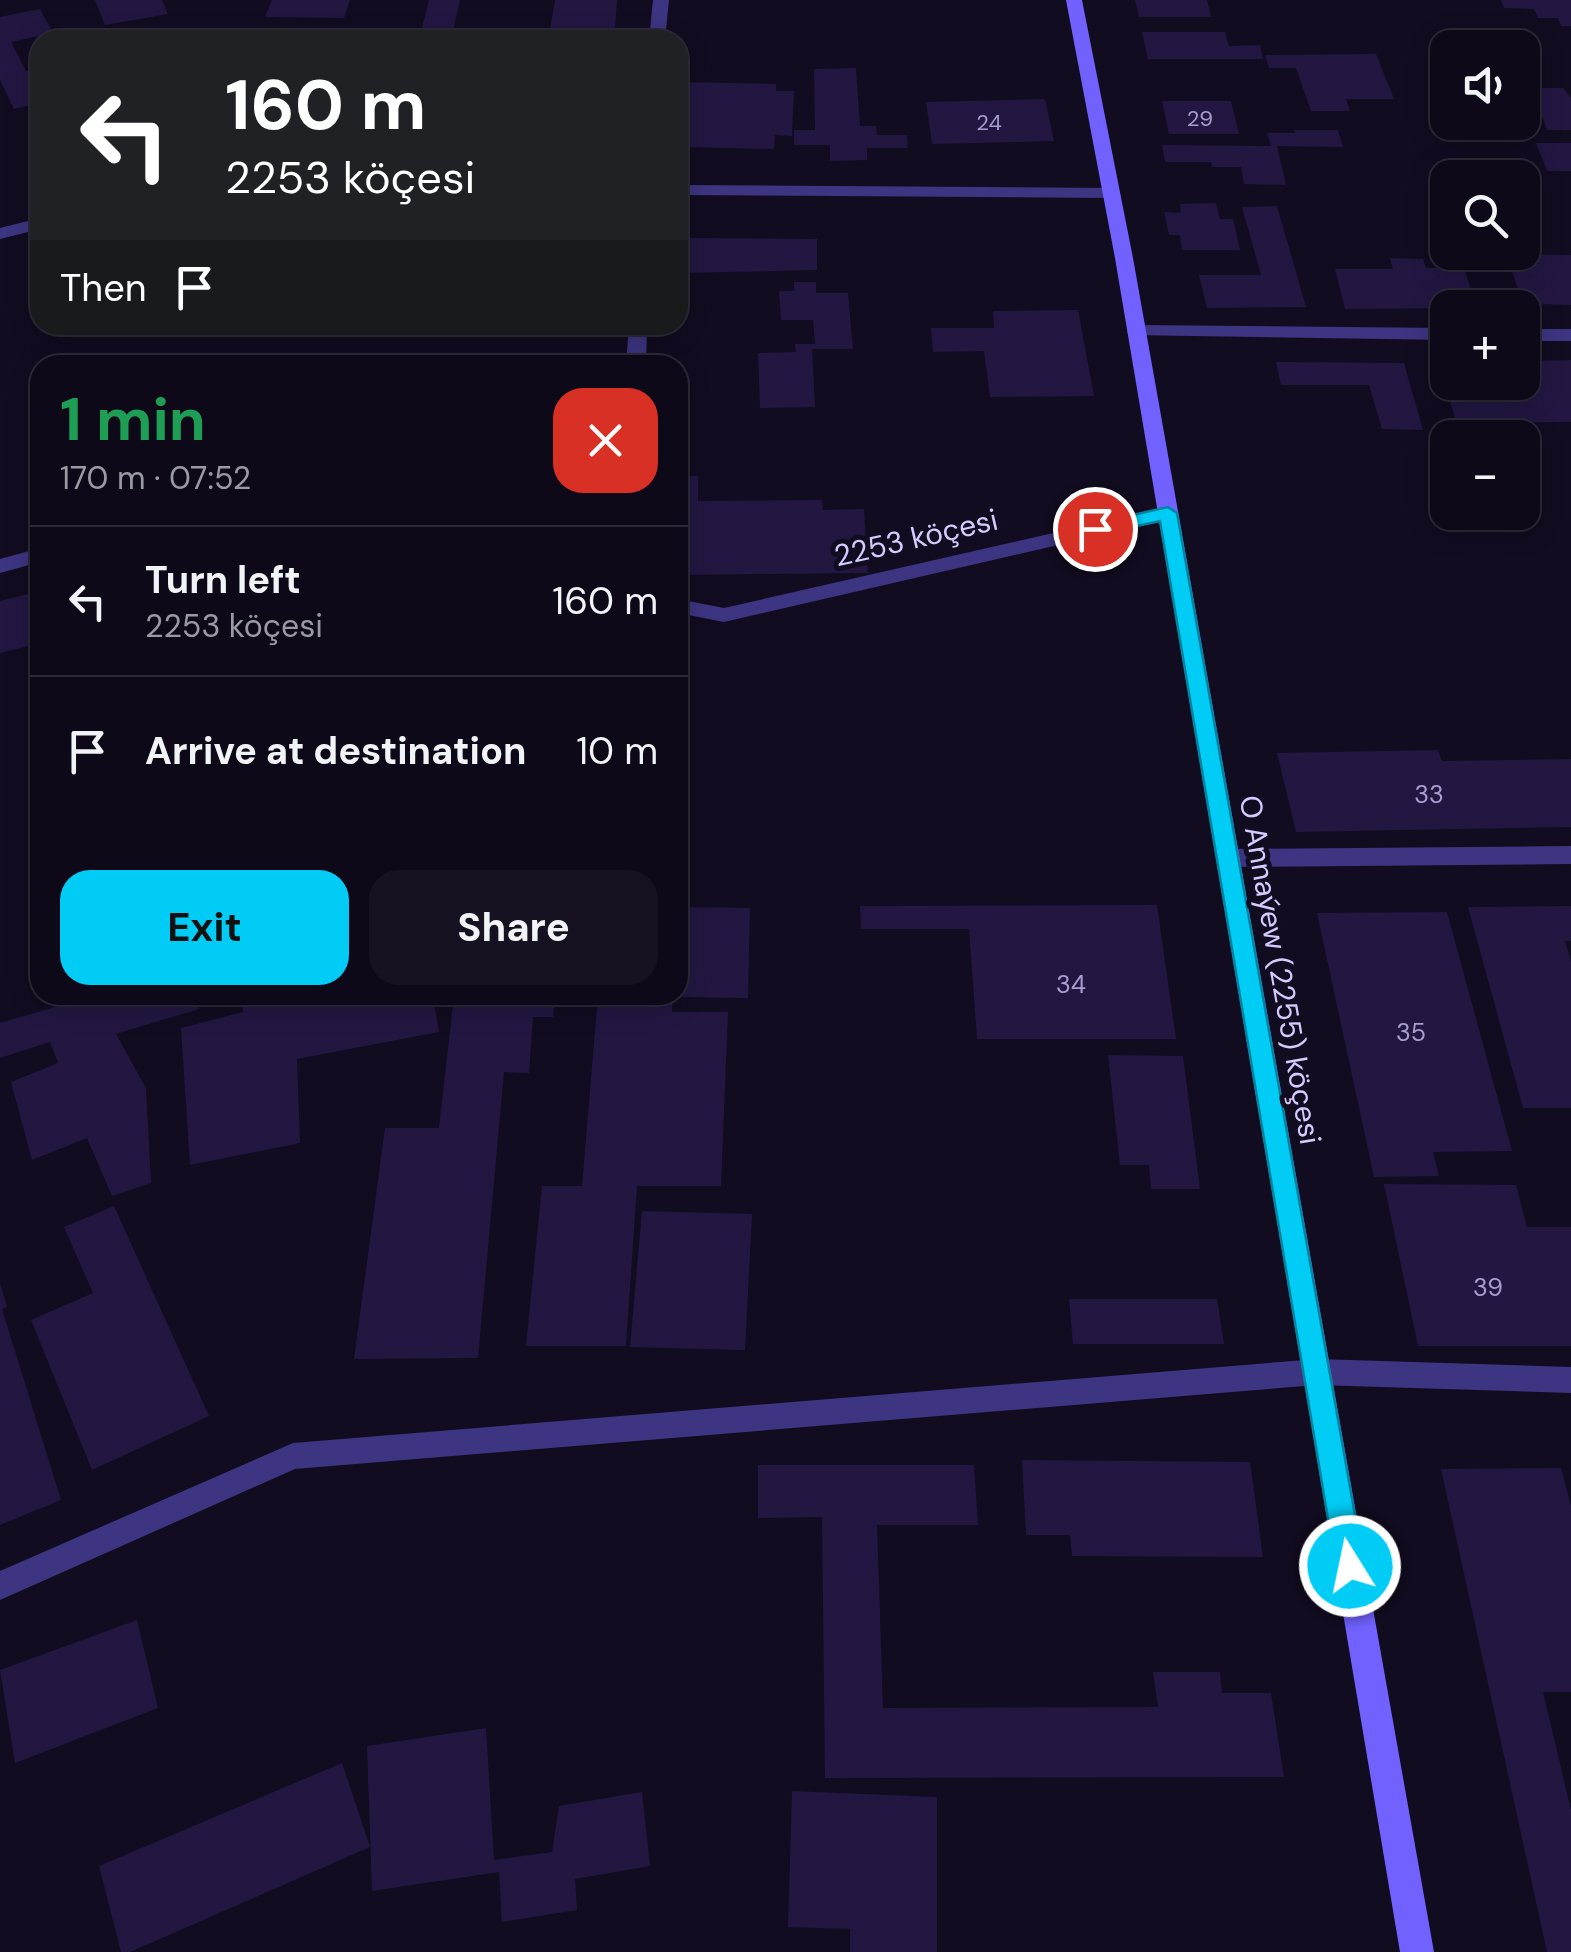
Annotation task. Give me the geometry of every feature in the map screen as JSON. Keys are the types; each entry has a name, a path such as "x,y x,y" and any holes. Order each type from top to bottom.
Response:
{"main road":[{"name":"O Annaýew (2255) köçesi","path":"1074,0 1168,513 1417,1952"}],"street":[{"path":"658,30 661,0"},
{"path":"688,190 1111,193"},
{"path":"0,234 30,226"},
{"path":"1136,331 1430,334"},
{"path":"1540,334 1571,335"},
{"name":"2253 köçesi","path":"688,608 724,615 1168,513"},
{"path":"0,566 30,558"},
{"path":"1228,858 1571,855"},
{"path":"0,1586 293,1456 1317,1372 1571,1380"}],"building":[{"path":"95,0 162,0 168,14 105,25"},
{"path":"272,0 350,0 344,18 265,17"},
{"path":"429,0 460,0 453,30 422,30"},
{"path":"555,0 617,0 615,29 550,29"},
{"path":"1135,0 1207,0 1211,17 1139,17"},
{"path":"1501,0 1571,0 1571,26 1561,26 1558,18 1538,18 1534,9 1504,8"},
{"path":"40,9 51,30 30,30 30,38 11,42 26,71 30,70 30,105 14,109 0,80 0,17"},
{"path":"1142,32 1225,32 1229,46 1260,45 1263,59 1148,59"},
{"path":"1376,54 1394,99 1346,99 1350,111 1311,111 1296,68 1269,68 1265,55"},
{"path":"856,68 860,126 876,126 877,135 907,135 908,148 867,148 867,160 830,161 830,145 794,145 794,130 815,130 814,69"},
{"path":"688,82 776,84 776,91 794,91 792,136 775,135 774,149 688,147"},
{"path":"1540,88 1563,88 1571,98 1571,130 1547,130 1540,110"},
{"path":"1045,99 1054,141 932,144 926,102"},
{"path":"1162,101 1231,101 1239,134 1169,134"},
{"path":"1294,130 1338,130 1343,147 1277,146 1286,185 1244,184 1241,167 1212,167 1211,162 1165,162 1162,145 1271,146 1267,133 1295,133"},
{"path":"1536,143 1571,143 1571,171 1547,171"},
{"path":"1216,203 1220,219 1233,219 1240,250 1182,250 1180,235 1169,235 1164,212 1181,213 1180,204"},
{"path":"1277,206 1306,307 1207,308 1199,275 1261,275 1242,207"},
{"path":"688,238 817,239 817,270 688,273"},
{"path":"1540,255 1571,255 1571,305 1540,304 1540,290 1518,290 1511,270 1540,270"},
{"path":"1390,258 1423,259 1430,270 1465,270 1471,290 1430,290 1430,308 1345,309 1335,269 1393,269"},
{"path":"794,282 816,282 816,293 848,293 853,349 812,349 815,407 760,408 758,353 796,352 795,344 815,344 813,320 781,320 779,291 794,291"},
{"path":"1078,310 1094,396 990,397 984,351 933,352 931,328 994,328 993,311"},
{"path":"1571,360 1571,422 1456,420 1449,400 1540,400 1540,361"},
{"path":"1276,362 1404,363 1423,430 1382,429 1369,385 1281,385"},
{"path":"688,476 698,476 698,501 822,500 823,510 864,509 868,573 688,575"},
{"path":"30,594 30,646 0,653 0,601"},
{"path":"1438,750 1442,761 1571,759 1571,827 1296,832 1277,753"},
{"path":"1157,905 1176,1039 977,1039 969,929 861,929 860,906"},
{"path":"1571,906 1571,941 1565,941 1571,961 1571,1108 1523,1108 1468,907"},
{"path":"688,907 750,908 748,998 688,997"},
{"path":"1447,912 1512,1151 1433,1152 1439,1176 1374,1177 1317,913"},
{"path":"62,1005 197,1005 199,1009 116,1034 146,1088 151,1183 112,1196 87,1138 32,1160 11,1082 58,1063 50,1042 0,1058 0,1023"},
{"path":"242,1005 435,1005 439,1032 297,1059 300,1143 190,1165 181,1028 243,1012"},
{"path":"453,1005 554,1005 553,1017 533,1017 529,1073 504,1072 478,1358 354,1359 385,1128 439,1128"},
{"path":"597,1005 672,1005 672,1012 728,1012 721,1186 637,1186 626,1346 526,1346 542,1186 582,1186"},
{"path":"1108,1055 1183,1056 1200,1189 1151,1189 1149,1165 1120,1165"},
{"path":"1384,1184 1516,1185 1527,1227 1571,1227 1571,1346 1418,1346"},
{"path":"114,1206 209,1416 92,1470 31,1320 93,1293 64,1227"},
{"path":"642,1211 752,1214 745,1350 630,1347"},
{"path":"0,1283 7,1307 2,1309 61,1500 0,1525"},
{"path":"1069,1299 1217,1299 1224,1344 1073,1344"},
{"path":"1022,1460 1250,1462 1263,1557 1072,1556 1070,1535 1026,1535"},
{"path":"758,1465 974,1465 978,1525 877,1525 883,1708 1158,1707 1153,1672 1220,1672 1222,1693 1271,1693 1284,1777 825,1778 822,1517 758,1518"},
{"path":"1561,1468 1571,1506 1571,1692 1543,1692 1571,1810 1571,1952 1547,1952 1441,1469"},
{"path":"137,1620 158,1708 15,1763 0,1670"},
{"path":"486,1728 494,1860 552,1852 559,1806 642,1792 650,1866 575,1879 577,1910 502,1922 499,1872 372,1891 367,1746"},
{"path":"342,1763 370,1847 130,1952 121,1952 99,1866"},
{"path":"792,1791 937,1797 937,1952 850,1952 850,1929 788,1927"}],"route":[{"path":"1095,529 1168,513 1350,1566"}]}
